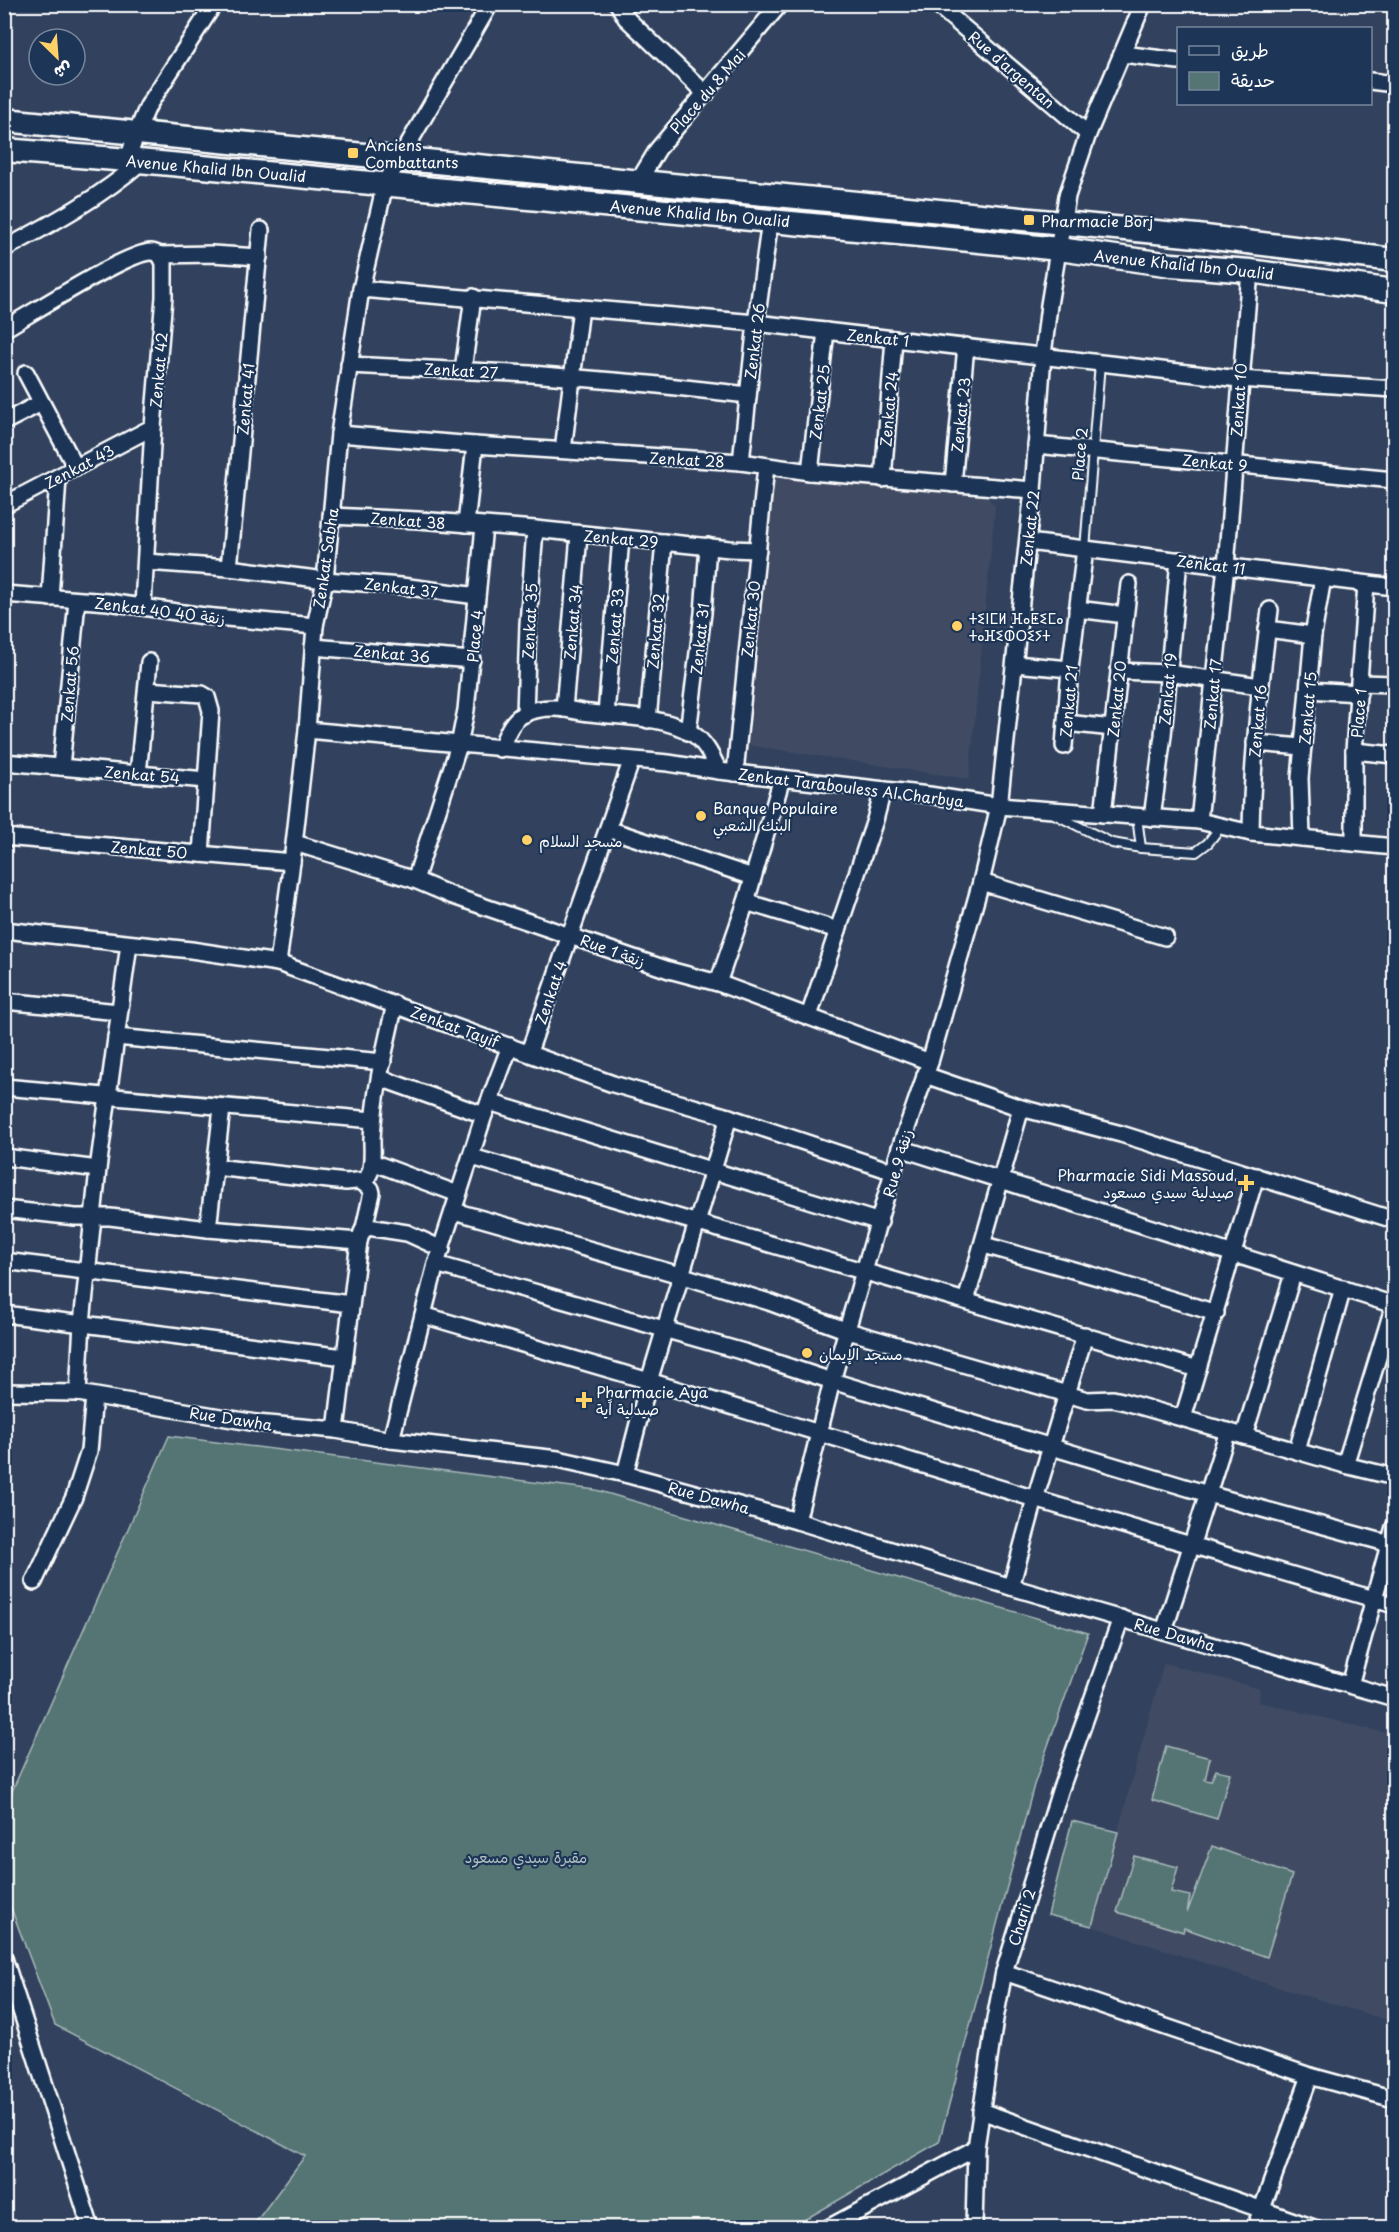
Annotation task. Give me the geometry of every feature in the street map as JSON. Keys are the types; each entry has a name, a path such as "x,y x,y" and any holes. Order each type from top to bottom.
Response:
{"main road":[{"name":"Avenue Khalid Ibn Oualid","path":"4,120 1197,236 1395,260"},
{"name":"Avenue Khalid Ibn Oualid","path":"4,150 135,160 1059,249 1172,265 1250,271 1395,291"}],"street":[{"path":"4,249 62,218 124,177 135,160 136,134 148,106 213,4"},
{"name":"Zenkat Sabha","path":"278,963 295,843 315,626 325,580 339,434 361,289 385,184 490,4"},
{"path":"618,4 626,18 706,94"},
{"name":"Place du 8 Mai","path":"638,182 658,148 780,4"},
{"name":"Rue d'argentan","path":"936,4 1088,134"},
{"name":"Zenkat 22","path":"999,806 1028,542 1043,355 1067,196 1088,134 1143,4"},
{"path":"1123,54 1177,61"},
{"path":"1372,81 1395,84"},
{"name":"Zenkat 26","path":"741,462 770,220"},
{"name":"Zenkat 41","path":"230,568 261,230"},
{"path":"4,329 111,267 152,252 160,255 212,254 259,257"},
{"name":"Zenkat 42","path":"143,606 153,427 164,297 164,263 160,255"},
{"name":"Zenkat 10","path":"1226,566 1239,379 1250,271"},
{"name":"Zenkat 1","path":"361,289 756,323 1239,379 1395,389"},
{"path":"463,370 473,297"},
{"path":"563,450 581,308"},
{"name":"Zenkat 25","path":"810,472 826,332"},
{"name":"Zenkat 24","path":"883,479 894,339"},
{"name":"Zenkat 23","path":"953,484 966,346"},
{"name":"Zenkat 27","path":"349,365 463,370 649,384 748,395"},
{"path":"26,373 76,468"},
{"path":"4,422 40,403"},
{"name":"Zenkat 43","path":"4,506 153,427"},
{"name":"Zenkat 28","path":"339,434 741,462 883,479 1033,490"},
{"path":"466,524 475,445"},
{"name":"Zenkat 9","path":"1036,445 1395,480"},
{"name":"Zenkat 30","path":"735,773 766,466"},
{"path":"50,598 58,478"},
{"name":"Zenkat 38","path":"331,516 484,526"},
{"name":"Zenkat 29","path":"484,526 758,550"},
{"name":"Place 4","path":"415,880 459,745 466,710 484,526"},
{"name":"Zenkat 35","path":"525,714 528,624 535,529"},
{"name":"Zenkat 34","path":"564,709 579,535"},
{"name":"Zenkat 33","path":"606,714 621,537"},
{"name":"Zenkat 32","path":"648,720 664,542"},
{"name":"Zenkat 11","path":"1028,542 1395,587"},
{"name":"Zenkat 31","path":"688,732 703,613 708,546"},
{"name":"Zenkat 21","path":"1064,746 1070,669 1085,549"},
{"name":"Zenkat 19","path":"1144,817 1163,735 1179,560"},
{"name":"Zenkat 37","path":"146,562 230,568 477,596"},
{"name":"Zenkat 17","path":"1199,821 1226,566"},
{"name":"Zenkat 15","path":"1302,838 1300,778 1313,635 1323,578"},
{"name":"Zenkat 20","path":"1103,814 1129,584"},
{"name":"Place 1","path":"1354,843 1354,751 1366,584"},
{"name":"Zenkat 40 زنقة 40","path":"4,594 143,606 204,616 315,626"},
{"name":"Zenkat 56","path":"61,767 77,601"},
{"path":"1077,609 1125,615"},
{"name":"Zenkat 16","path":"1251,833 1255,743 1270,610"},
{"path":"1267,629 1313,635"},
{"name":"Zenkat 36","path":"313,647 472,660"},
{"path":"138,774 149,662"},
{"path":"1015,664 1070,669"},
{"path":"1119,671 1168,673 1260,686"},
{"path":"1308,690 1395,684"},
{"path":"147,690 202,694 207,697 211,711 201,854"},
{"path":"500,749 512,725 525,714 554,708 564,709 648,720 688,732 709,752 719,771"},
{"path":"1066,723 1113,728"},
{"name":"Zenkat Tarabouless Al Charbya","path":"307,730 668,764 999,806 1199,821 1251,833 1395,847"},
{"path":"1255,743 1303,747"},
{"path":"1354,751 1395,755"},
{"name":"Zenkat 54","path":"4,762 206,780"},
{"name":"Zenkat 4","path":"529,1052 632,762"},
{"path":"718,983 746,902 782,778"},
{"path":"809,1016 876,820 883,790"},
{"name":"Rue 9 زنقة","path":"797,1521 832,1381 900,1149 928,1069 981,882 999,806"},
{"path":"608,829 753,877"},
{"name":"Zenkat 50","path":"4,837 292,862"},
{"name":"Rue 1 زنقة","path":"295,843 415,880 453,896 669,970 718,983 809,1016 1021,1108 1121,1134 1395,1220"},
{"path":"981,882 1165,937"},
{"path":"746,902 838,930"},
{"name":"Zenkat Tayif","path":"4,930 191,950 278,963 613,1084 729,1117 894,1172"},
{"path":"78,1393 82,1323 98,1169 110,1097 129,944"},
{"path":"4,1001 119,1012"},
{"path":"362,1182 368,1178 372,1162 373,1120 395,1004"},
{"path":"116,1037 383,1062"},
{"path":"391,1440 436,1264 486,1108 510,1046"},
{"path":"380,1078 662,1154 880,1222"},
{"path":"4,1087 373,1120"},
{"path":"208,1229 222,1108"},
{"path":"966,1301 984,1245 1021,1108"},
{"path":"625,1473 649,1381 729,1117"},
{"path":"900,1149 1394,1305 1345,1465"},
{"path":"4,1157 98,1169"},
{"path":"472,1157 1198,1369"},
{"path":"372,1162 458,1194"},
{"path":"215,1167 301,1178 362,1182 371,1189 351,1304 336,1430"},
{"path":"1183,1418 1256,1176"},
{"path":"4,1209 94,1218 110,1217 208,1229 362,1235"},
{"path":"454,1211 680,1275 769,1302 848,1331 1087,1400 1113,1399 1395,1477"},
{"path":"362,1235 368,1227 407,1233 442,1249"},
{"path":"984,1245 1216,1313"},
{"path":"4,1262 351,1304"},
{"path":"436,1264 744,1352 832,1381 1208,1494 1390,1544"},
{"path":"1244,1436 1293,1274"},
{"path":"1297,1451 1343,1288"},
{"path":"4,1314 344,1357"},
{"path":"423,1315 1395,1605"},
{"path":"1011,1587 1085,1335"},
{"name":"Rue Dawha","path":"4,1392 94,1395 256,1423 336,1430 391,1440 558,1459 625,1473 797,1521 1011,1587 1395,1698"},
{"path":"34,1582 74,1497 89,1451 94,1395"},
{"path":"1164,1631 1228,1431"},
{"path":"1350,1686 1395,1527"},
{"name":"Charii 2","path":"974,2228 976,2148 1004,1972 1060,1791 1121,1618"},
{"path":"4,1958 91,2228"},
{"path":"1004,1972 1310,2076 1395,2099"},
{"path":"1255,2228 1310,2076"},
{"path":"981,2111 1314,2228"},
{"path":"828,2228 976,2148"}],"lane":[{"name":"Place 2","path":"1085,549 1100,363"},
{"path":"1042,808 1112,843 1142,848 1197,852 1208,843 1221,826"},
{"path":"1142,848 1144,817"}],"shaded area":[{"path":"775,477 987,497 995,506 969,779 749,745"},
{"path":"1164,1663 1260,1689 1259,1702 1394,1735 1394,2022 1290,1991 1092,1926"}],"green space":[{"name":"مقبرة سيدي مسعود","path":"169,1436 596,1490 1088,1633 1034,1785 939,2142 792,2227 252,2227 305,2156 55,2025 5,1892 5,1807"},
{"path":"1166,1746 1210,1758 1205,1780 1211,1781 1216,1770 1230,1773 1217,1819 1152,1800"},
{"path":"1072,1821 1118,1832 1092,1926 1048,1915"},
{"path":"1212,1846 1292,1875 1267,1957 1184,1928 1183,1932 1117,1912 1134,1856 1178,1867 1171,1892 1190,1896 1187,1913"}],"place":[{"name":"Anciens Combattants","path":"353,153"},
{"name":"Pharmacie Borj","path":"1029,220"},
{"name":"ⵜⵉⵏⵎⵍ ⴼⴰⵟⵉⵎⴰ ⵜⴰⴼⵉⵀⵔⵉⵢⵜ","path":"957,626"},
{"name":"Banque Populaire البنك الشعبي","path":"701,816"},
{"name":"مسجد السلام","path":"527,840"},
{"name":"Pharmacie Sidi Massoud صيدلية سيدي مسعود","path":"1246,1183"},
{"name":"مسجد الإيمان","path":"807,1353"},
{"name":"Pharmacie Aya صيدلية اًية","path":"584,1400"}]}
